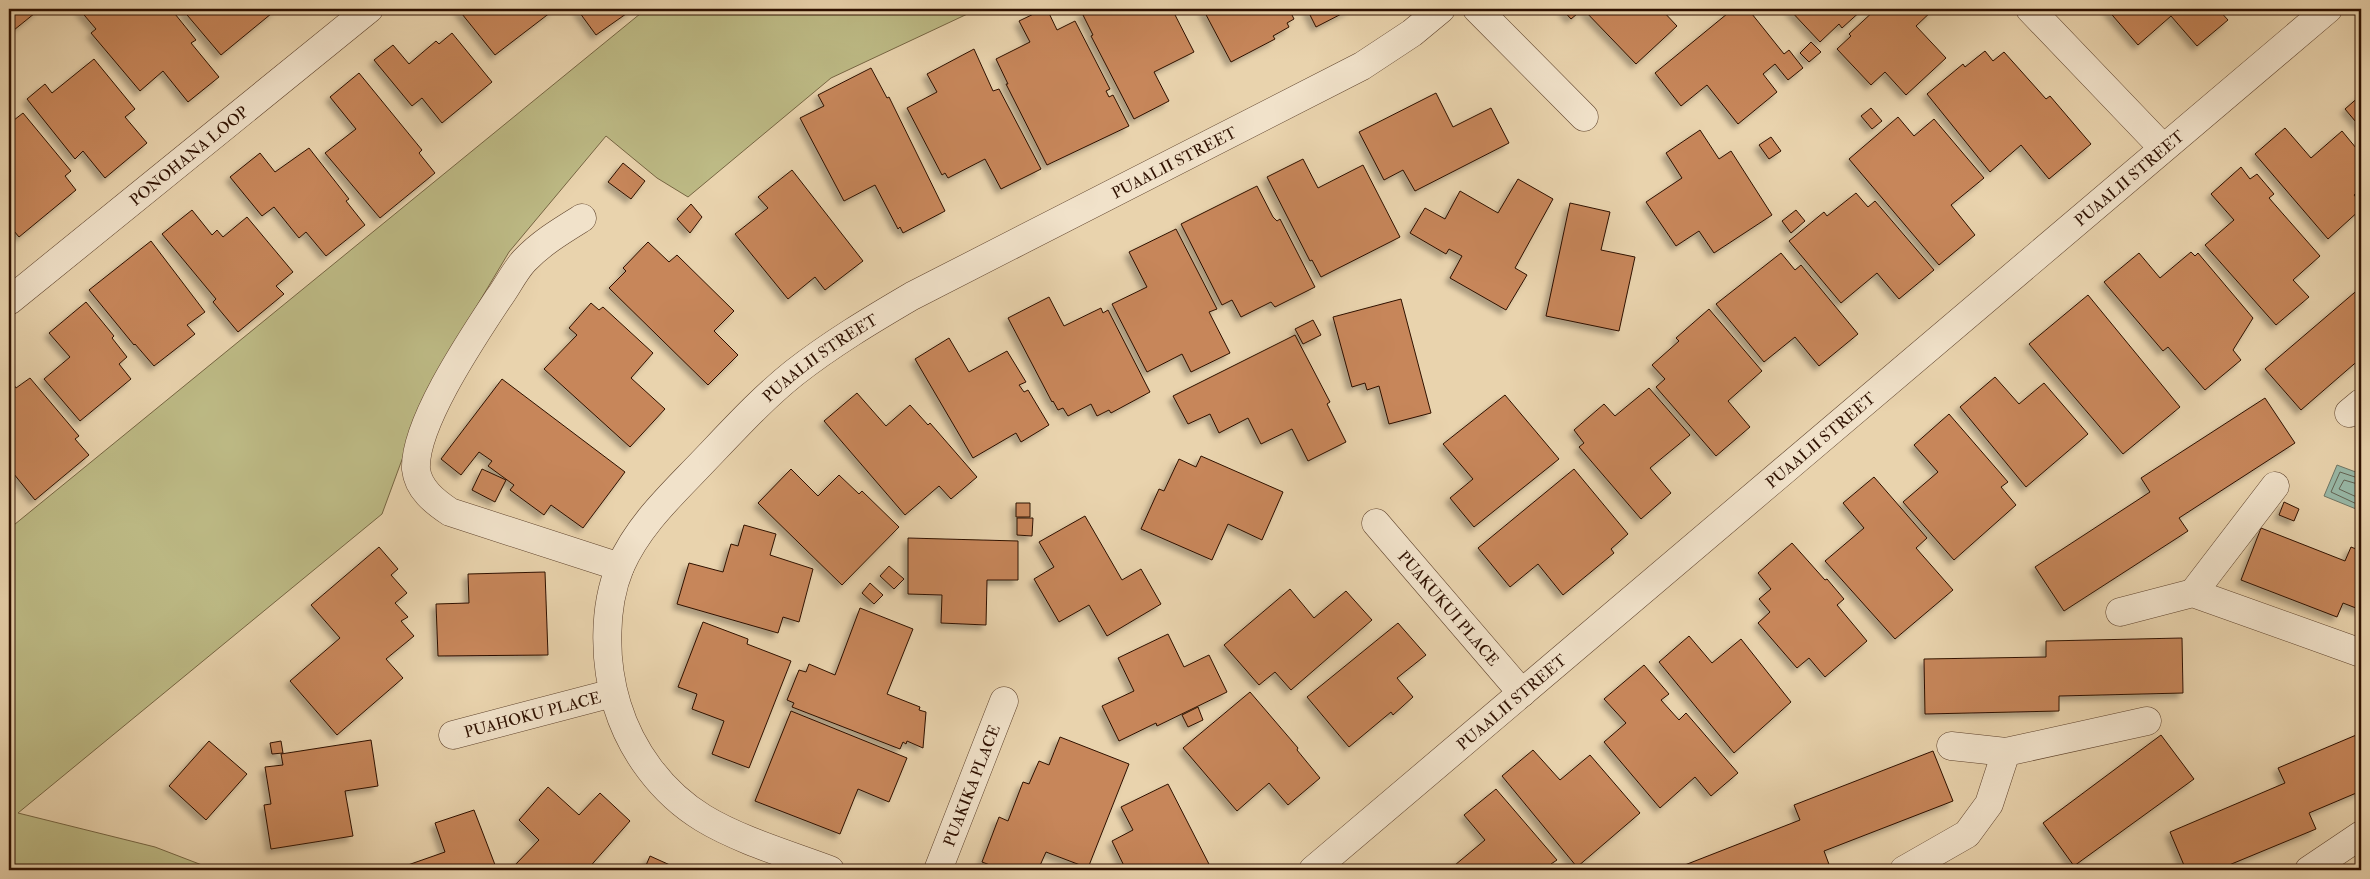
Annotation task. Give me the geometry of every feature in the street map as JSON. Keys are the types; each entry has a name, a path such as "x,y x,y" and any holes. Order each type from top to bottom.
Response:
{"street":[{"name":"PONOHANA LOOP","path":"9,301 369,9"},
{"name":"PUAALII STREET","path":"830,870 729,831 703,818 682,803 647,767 622,720 613,693 608,659 608,626 612,592 620,567 642,528 748,415 793,374 849,333 912,296 1362,66 1412,33 1441,9"},
{"path":"1477,9 1584,117"},
{"path":"2030,9 2163,148"},
{"name":"PUAALII STREET","path":"1313,870 2328,9"},
{"path":"582,218 542,243 523,262 462,354 428,422 417,451 416,471 422,487 433,500 450,512 620,567"},
{"path":"2193,593 2275,486"},
{"name":"PUAKUKUI PLACE","path":"1376,523 1522,693"},
{"path":"2120,612 2193,593 2361,653"},
{"name":"PUAHOKU PLACE","path":"453,735 613,693"},
{"name":"PUAKIKA PLACE","path":"938,870 1004,701"},
{"path":"1951,746 2006,752 2147,721"},
{"path":"1904,870 1967,834 1989,804 2006,752"},
{"path":"2309,870 2361,835"}],"shaded area":[{"path":"646,9 978,9 831,78 688,197 657,178 606,136 509,252 450,351 407,446 382,514 18,813 155,847 215,870 9,870 9,529"}],"water":[{"path":"2337,465 2361,474 2361,511 2324,496"}],"building":[{"path":"9,9 40,9 9,34"},
{"path":"79,9 171,9 196,40 191,43 219,77 188,102 163,71 140,91 91,33 96,29"},
{"path":"182,9 277,9 221,55"},
{"path":"458,9 555,9 495,55"},
{"path":"577,9 633,9 596,35"},
{"path":"1047,9 1057,30 1075,21 1110,89 1106,91 1109,97 1113,95 1129,126 1047,165 1006,84 1008,84 996,59 1030,42 1019,21"},
{"path":"1089,9 1130,9 1133,14 1143,9 1172,9 1194,52 1154,72 1169,101 1134,119 1091,36 1093,35 1082,13"},
{"path":"1203,9 1289,9 1294,19 1287,23 1289,27 1273,36 1275,39 1231,62"},
{"path":"1307,9 1351,9 1316,27"},
{"path":"1562,9 1583,9 1571,19"},
{"path":"1583,9 1661,9 1677,26 1636,64"},
{"path":"1733,9 1748,9 1784,54 1789,50 1803,68 1788,80 1775,64 1763,74 1777,92 1738,124 1707,85 1681,106 1655,73"},
{"path":"1789,9 1863,9 1842,28 1839,24 1820,42"},
{"path":"1876,9 1934,9 1916,26 1946,58 1906,95 1885,72 1871,85 1837,49 1851,36 1849,34"},
{"path":"2107,9 2218,9 2228,20 2197,46 2171,16 2138,45"},
{"path":"452,33 492,82 442,123 422,98 412,106 374,60 393,45 409,64 436,41 439,44"},
{"path":"1811,42 1821,52 1809,62 1800,53"},
{"path":"974,49 993,91 999,89 1041,169 1001,189 985,159 948,178 945,173 942,175 907,108 937,92 927,74"},
{"path":"1985,51 1993,61 2004,52 2046,99 2050,96 2091,144 2049,179 2021,145 1990,172 1927,94 1963,64 1965,67"},
{"path":"94,59 135,109 125,117 147,143 105,178 83,151 75,159 27,99 45,84 52,93"},
{"path":"871,68 887,98 889,97 945,211 903,233 900,227 898,229 875,185 844,201 800,118 824,106 818,95"},
{"path":"359,73 422,150 419,153 435,173 380,218 325,153 356,129 330,97"},
{"path":"1436,93 1453,127 1491,108 1509,143 1415,191 1403,170 1384,180 1359,132"},
{"path":"2361,95 2361,128 2345,109"},
{"path":"1871,108 1882,121 1872,129 1861,116"},
{"path":"23,113 71,171 65,176 76,190 19,237 9,225 9,124"},
{"path":"1898,117 1914,136 1934,119 1984,178 1951,205 1975,235 1939,265 1849,159"},
{"path":"2285,128 2311,158 2342,131 2361,154 2361,188 2354,195 2361,203 2361,209 2328,239 2255,154"},
{"path":"1700,130 1719,159 1731,151 1772,215 1714,253 1699,231 1676,246 1646,202 1682,178 1666,153"},
{"path":"1771,137 1781,151 1769,159 1759,145"},
{"path":"309,148 349,199 346,201 365,225 326,256 306,232 299,238 274,207 262,216 230,177 260,153 275,172"},
{"path":"1303,159 1318,188 1363,165 1400,237 1321,277 1312,260 1310,261 1267,177"},
{"path":"623,163 645,181 631,199 608,182"},
{"path":"2241,167 2250,179 2257,174 2274,194 2269,198 2320,256 2293,280 2309,297 2276,325 2205,245 2234,220 2211,194"},
{"path":"792,170 863,261 825,290 815,277 788,299 735,234 768,208 758,197"},
{"path":"1518,179 1553,199 1515,268 1527,275 1506,310 1450,278 1462,256 1449,249 1446,254 1410,233 1425,208 1445,219 1460,191 1498,213"},
{"path":"1257,186 1273,217 1277,221 1280,219 1315,287 1275,307 1271,302 1241,317 1232,300 1222,305 1181,224"},
{"path":"1856,193 1868,207 1875,201 1934,270 1899,299 1877,273 1841,303 1789,241 1824,212 1827,216"},
{"path":"1570,203 1610,212 1601,250 1635,257 1619,331 1546,316"},
{"path":"691,204 702,217 690,233 677,219"},
{"path":"192,210 212,235 217,230 223,237 247,217 293,272 276,286 284,294 238,332 213,302 216,299 162,234"},
{"path":"1796,210 1805,221 1791,233 1782,221"},
{"path":"1176,229 1217,309 1209,312 1230,353 1191,372 1182,354 1147,372 1112,304 1147,287 1129,252"},
{"path":"151,241 205,312 187,325 195,334 154,366 134,345 89,290"},
{"path":"648,242 669,262 677,255 734,311 714,331 738,355 708,385 609,288 626,271 623,268"},
{"path":"2191,252 2195,256 2198,253 2253,318 2233,350 2241,360 2205,390 2168,347 2163,351 2104,282 2139,253 2160,278"},
{"path":"1781,253 1795,270 1801,265 1858,334 1819,366 1795,337 1764,362 1716,304"},
{"path":"2361,287 2361,358 2301,410 2265,369"},
{"path":"2088,295 2180,407 2123,454 2029,344"},
{"path":"1049,297 1064,326 1101,308 1103,313 1108,310 1150,392 1111,413 1109,410 1097,416 1091,404 1068,416 1063,408 1058,410 1008,318"},
{"path":"1401,299 1431,413 1389,424 1379,386 1367,390 1365,383 1352,387 1333,317"},
{"path":"86,302 114,336 112,338 127,357 119,364 131,379 80,421 44,379 70,357 49,333"},
{"path":"591,303 599,310 603,307 653,353 631,378 665,409 630,447 544,369 577,335 569,328"},
{"path":"1709,309 1762,371 1728,401 1750,427 1716,456 1656,387 1665,379 1652,365 1679,341 1676,338"},
{"path":"1313,320 1321,335 1303,344 1295,329"},
{"path":"1295,335 1330,402 1327,404 1346,442 1308,461 1292,429 1261,444 1248,418 1219,433 1210,414 1188,424 1173,396"},
{"path":"949,338 969,372 1007,351 1026,382 1019,385 1024,392 1028,390 1049,425 1021,442 1016,433 973,458 915,359"},
{"path":"1995,377 2019,404 2044,383 2088,434 2026,487 1960,407"},
{"path":"30,378 79,436 75,439 89,455 35,500 9,468 9,390 14,385 16,388"},
{"path":"502,379 625,472 583,528 551,505 544,515 510,490 514,485 488,466 492,461 479,452 461,475 441,459"},
{"path":"1649,388 1690,435 1650,468 1671,493 1641,519 1579,447 1584,443 1574,430 1604,404 1615,416"},
{"path":"857,393 886,426 910,405 928,425 930,423 977,477 951,499 939,486 905,515 824,421"},
{"path":"1505,395 1559,459 1474,527 1450,498 1473,479 1443,444"},
{"path":"2265,398 2295,443 2179,518 2188,531 2064,611 2035,567 2150,492 2141,478"},
{"path":"1949,414 2008,482 2001,487 2016,505 1954,560 1903,502 1938,472 1914,445"},
{"path":"1201,456 1283,492 1262,540 1228,524 1212,560 1141,529 1159,489 1164,491 1179,459 1196,467"},
{"path":"482,469 506,480 495,502 472,490"},
{"path":"791,469 818,496 839,475 859,494 862,491 899,527 842,585 758,503"},
{"path":"1574,469 1628,534 1611,549 1614,553 1563,595 1538,564 1510,587 1478,548"},
{"path":"1874,477 1927,538 1916,548 1953,590 1895,639 1825,561 1864,528 1843,503"},
{"path":"2284,502 2299,509 2294,521 2279,515"},
{"path":"1016,503 1030,503 1030,517 1016,517"},
{"path":"1085,516 1122,580 1141,569 1161,604 1107,636 1089,605 1059,622 1034,579 1054,567 1039,542"},
{"path":"1017,518 1033,518 1032,536 1017,535"},
{"path":"744,525 776,534 770,555 813,569 799,622 783,617 778,633 677,604 689,563 723,572 731,544 738,546"},
{"path":"2261,528 2345,561 2351,547 2361,551 2361,610 2343,603 2337,617 2241,580"},
{"path":"908,538 1018,541 1018,580 987,580 986,625 941,623 942,595 908,594"},
{"path":"1792,543 1844,599 1837,605 1867,641 1825,677 1809,658 1797,668 1758,623 1770,612 1759,599 1771,589 1758,573"},
{"path":"379,547 398,569 391,575 407,593 395,603 408,617 401,621 414,636 386,659 403,678 337,735 290,681 340,638 311,605"},
{"path":"889,566 904,579 894,589 880,576"},
{"path":"545,572 548,655 438,656 436,604 469,603 468,574"},
{"path":"870,583 883,595 874,604 862,593"},
{"path":"1290,589 1314,618 1346,591 1372,620 1291,690 1275,672 1259,685 1224,645"},
{"path":"860,608 913,629 887,694 920,707 919,710 926,712 923,748 907,741 906,744 903,742 900,749 792,707 794,703 787,700 799,670 806,672 809,664 835,675"},
{"path":"703,622 748,639 747,644 791,661 749,768 712,754 724,721 692,709 697,694 678,687"},
{"path":"1398,623 1426,655 1397,678 1413,697 1393,715 1391,712 1349,747 1307,697"},
{"path":"1168,634 1184,667 1209,655 1227,692 1157,726 1156,723 1119,741 1102,706 1134,691 1118,658"},
{"path":"1689,636 1712,663 1741,639 1791,702 1734,753 1659,662"},
{"path":"2182,638 2183,693 2059,696 2059,711 1925,714 1924,659 2046,657 2046,641"},
{"path":"1644,665 1669,694 1661,700 1679,720 1686,713 1738,773 1711,796 1695,777 1660,808 1604,742 1626,723 1604,699"},
{"path":"1250,692 1298,748 1297,750 1320,778 1288,805 1269,783 1237,811 1183,748"},
{"path":"1198,707 1203,720 1188,727 1182,715"},
{"path":"791,711 907,758 889,802 858,789 840,834 755,801"},
{"path":"2361,733 2361,791 2309,813 2316,829 2217,870 2186,870 2170,832 2285,783 2278,768"},
{"path":"2161,735 2194,779 2074,866 2043,823"},
{"path":"1060,737 1129,764 1088,868 1046,852 1038,870 1003,870 982,862 999,817 1008,821 1023,782 1029,784 1039,761 1049,765"},
{"path":"371,740 378,786 345,791 353,836 271,849 264,805 271,804 265,767 283,765 281,754"},
{"path":"209,741 247,774 206,820 169,786"},
{"path":"281,741 283,753 272,754 270,743"},
{"path":"1533,750 1560,780 1590,755 1640,813 1577,867 1502,776"},
{"path":"1933,751 1953,801 1824,851 1830,867 1821,870 1672,870 1800,820 1794,805"},
{"path":"1168,784 1212,870 1126,870 1112,841 1133,830 1121,807"},
{"path":"548,787 579,815 600,793 630,821 587,870 521,870 515,865 539,840 519,820"},
{"path":"1496,789 1557,860 1551,864 1557,870 1449,870 1485,840 1464,815"},
{"path":"474,810 497,870 407,870 405,866 445,852 435,823"},
{"path":"650,856 681,870 644,870"}]}
